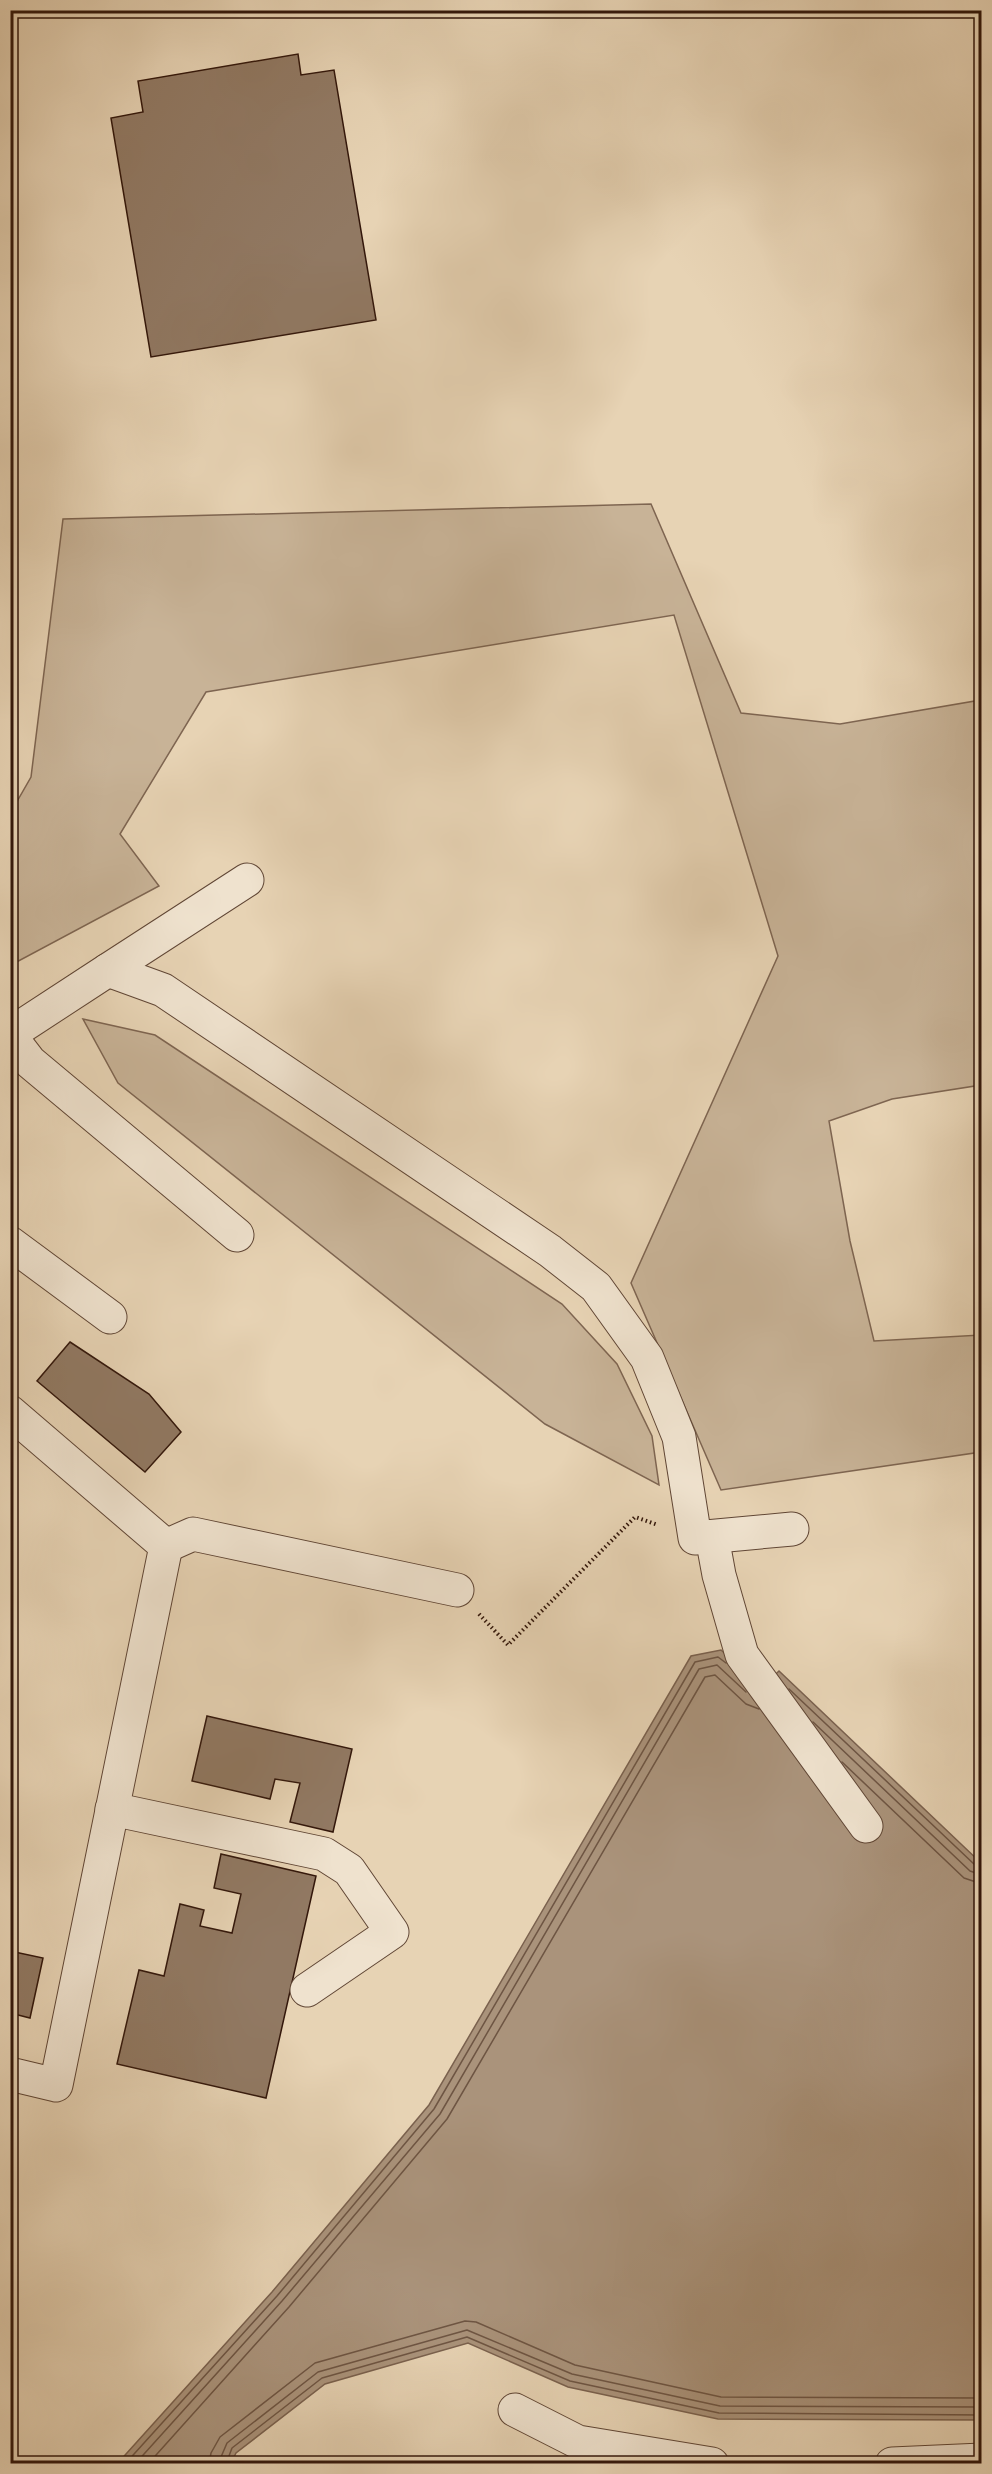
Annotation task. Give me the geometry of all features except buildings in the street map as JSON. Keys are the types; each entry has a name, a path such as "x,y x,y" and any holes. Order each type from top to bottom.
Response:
{"street":[{"path":"237,1234 30,1062 10,1035 247,880"},
{"path":"108,970 163,990 550,1251 596,1287 647,1358 679,1437 690,1493 704,1538 719,1575 742,1655 866,1826"},
{"path":"10,1243 110,1317"},
{"path":"10,1412 166,1546"},
{"path":"704,1538 792,1528"},
{"path":"166,1546 193,1534 457,1590"},
{"path":"10,2074 56,2085 166,1546"},
{"path":"112,1809 324,1854 350,1870 392,1932 307,1990"},
{"path":"515,2410 579,2453 712,2463"},
{"path":"892,2463 981,2460"}],"path":[{"path":"457,1590 508,1645 635,1517 704,1538"}],"shaded area":[{"path":"651,504 741,713 840,724 981,700 981,1085 892,1099 829,1121 850,1241 874,1341 981,1335 981,1452 721,1490 631,1283 778,956 674,615 206,692 120,834 159,886 11,965 11,812 31,777 63,519"},
{"path":"83,1019 155,1035 562,1304 617,1364 652,1436 659,1485 545,1424 118,1083"}],"water":[{"path":"721,1650 762,1687 779,1671 981,1863 982,2420 718,2419 568,2387 468,2343 325,2384 236,2453 231,2463 117,2464 272,2292 429,2105 691,1656"}]}
